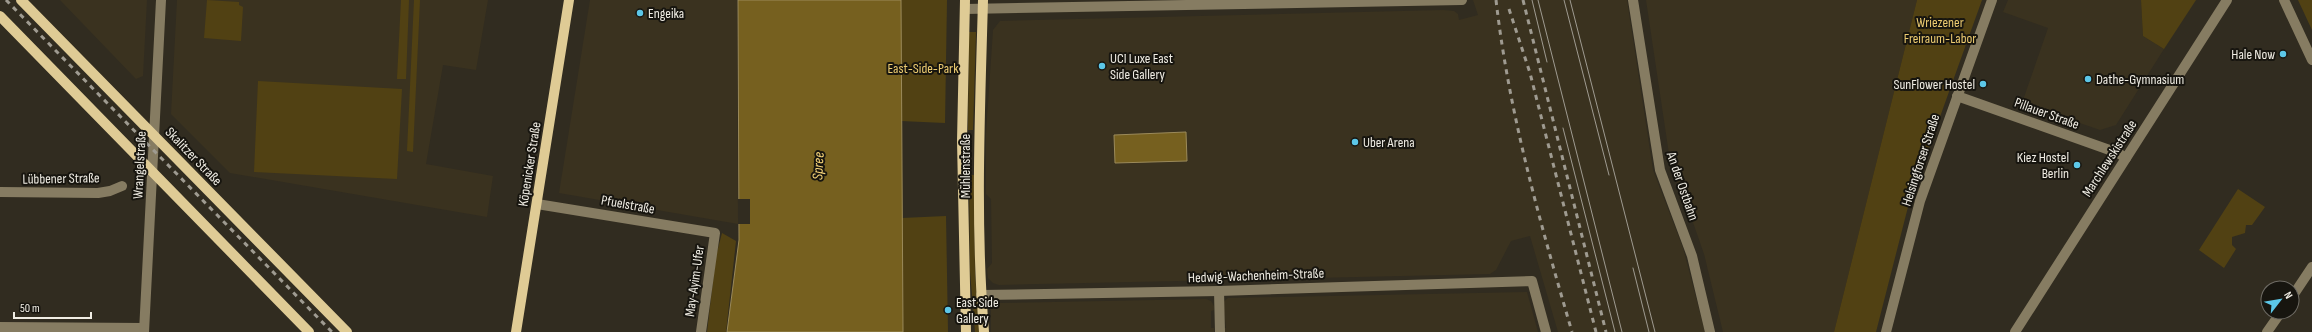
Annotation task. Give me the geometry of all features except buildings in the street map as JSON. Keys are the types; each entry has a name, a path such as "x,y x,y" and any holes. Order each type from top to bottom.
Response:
{"main road":[{"name":"Skalitzer Straße","path":"21,0 347,332"},
{"name":"Köpenicker Straße","path":"516,332 569,0"},
{"name":"Mühlenstraße","path":"965,5 962,141 966,332"},
{"name":"Mühlenstraße","path":"983,5 978,152 981,295 984,332"},
{"path":"0,16 310,332"}],"street":[{"name":"Wrangelstraße","path":"144,330 161,0"},
{"path":"965,5 1462,0"},
{"name":"An der Ostbahn","path":"1633,0 1660,170 1690,251 1710,332"},
{"name":"Helsingforser Straße","path":"1886,332 1920,200 1992,0"},
{"name":"Marchlewskistraße","path":"2015,332 2228,0"},
{"path":"2284,0 2312,60"},
{"name":"Pillauer Straße","path":"1957,96 2106,149 2126,158"},
{"name":"Lübbener Straße","path":"0,192 98,193 110,191 122,186"},
{"name":"Pfuelstraße","path":"537,204 715,233"},
{"name":"May-Ayim-Ufer","path":"701,332 715,233"},
{"path":"2300,285 2312,267"},
{"name":"Hedwig-Wachenheim-Straße","path":"981,295 1219,291 1532,281 1546,332"},
{"path":"1219,291 1220,332"},
{"path":"2267,332 2275,320"},
{"path":"0,327 144,330"}],"shaded area":[{"path":"60,0 147,0 143,76 136,79"},
{"path":"177,0 488,0 476,70 443,65 426,164 493,176 487,217 230,173 171,114"},
{"path":"590,0 737,0 738,224 559,193"},
{"path":"1473,0 1627,0 1653,170 1683,248 1705,332 1558,332 1530,236 1511,241 1496,270 1490,274 999,285 993,283 988,278 987,269 992,263 991,199 986,194 986,133 993,30 1000,21 1443,10 1454,11 1458,14 1459,20 1478,15"},
{"path":"1646,0 1917,0 1834,332 1723,332 1704,254 1688,208 1675,178 1669,154"},
{"name":"Dathe-Gymnasium","path":"2008,0 2141,0 2143,36 2164,49 2116,125 2100,130 2022,103 2048,28 2003,12"},
{"path":"1527,292 1538,332 1223,332 1223,328 1226,328 1223,302 1228,298"},
{"path":"1206,299 1211,301 1214,306 1214,310 1211,311 1211,328 1214,328 1214,332 991,332 991,309 999,303"}],"green space":[{"path":"207,0 239,2 239,5 243,7 241,41 204,38"},
{"path":"401,0 409,0 406,79 397,79"},
{"path":"414,0 420,0 413,152 407,151"},
{"name":"East-Side-Park","path":"901,0 947,0 945,123 901,121"},
{"name":"Wriezener Freiraum-Labor","path":"1917,0 1982,0 1909,203 1876,332 1834,332"},
{"path":"2141,0 2196,0 2164,49 2143,36"},
{"path":"2298,0 2312,0 2312,30"},
{"path":"969,32 976,32 973,130 968,130"},
{"path":"258,81 402,89 397,179 254,172"},
{"path":"969,175 974,175 975,272 979,332 975,332 970,271"},
{"path":"2238,189 2265,207 2252,225 2246,225 2245,233 2232,237 2232,245 2236,249 2224,268 2199,250"},
{"path":"946,216 948,332 903,332 902,218"},
{"path":"722,233 736,241 726,332 707,332 716,256"}],"water":[{"name":"Spree","path":"738,0 901,0 903,332 727,332 739,240"},
{"path":"1186,132 1187,161 1115,163 1114,135"}],"pier":[{"path":"738,199 750,199 750,224 738,224"}],"tram line":[{"path":"1532,0 1547,62"},
{"path":"1538,0 1622,332"},
{"path":"1564,0 1609,175"},
{"path":"1570,0 1655,332"},
{"path":"1563,128 1615,332"},
{"path":"1633,268 1649,332"}],"railway":[{"path":"6,0 332,332"},
{"path":"1496,0 1517,126 1537,209 1572,332"},
{"path":"1523,0 1606,332"},
{"path":"1509,9 1530,73 1596,332"}],"place":[{"name":"Engeika","path":"640,13"},
{"name":"Hale Now","path":"2283,54"},
{"name":"UCI Luxe East Side Gallery","path":"1102,66"},
{"name":"Dathe-Gymnasium","path":"2088,79"},
{"name":"SunFlower Hostel","path":"1983,84"},
{"name":"Uber Arena","path":"1355,142"},
{"name":"Kiez Hostel Berlin","path":"2077,165"},
{"name":"East Side Gallery","path":"948,310"}]}
